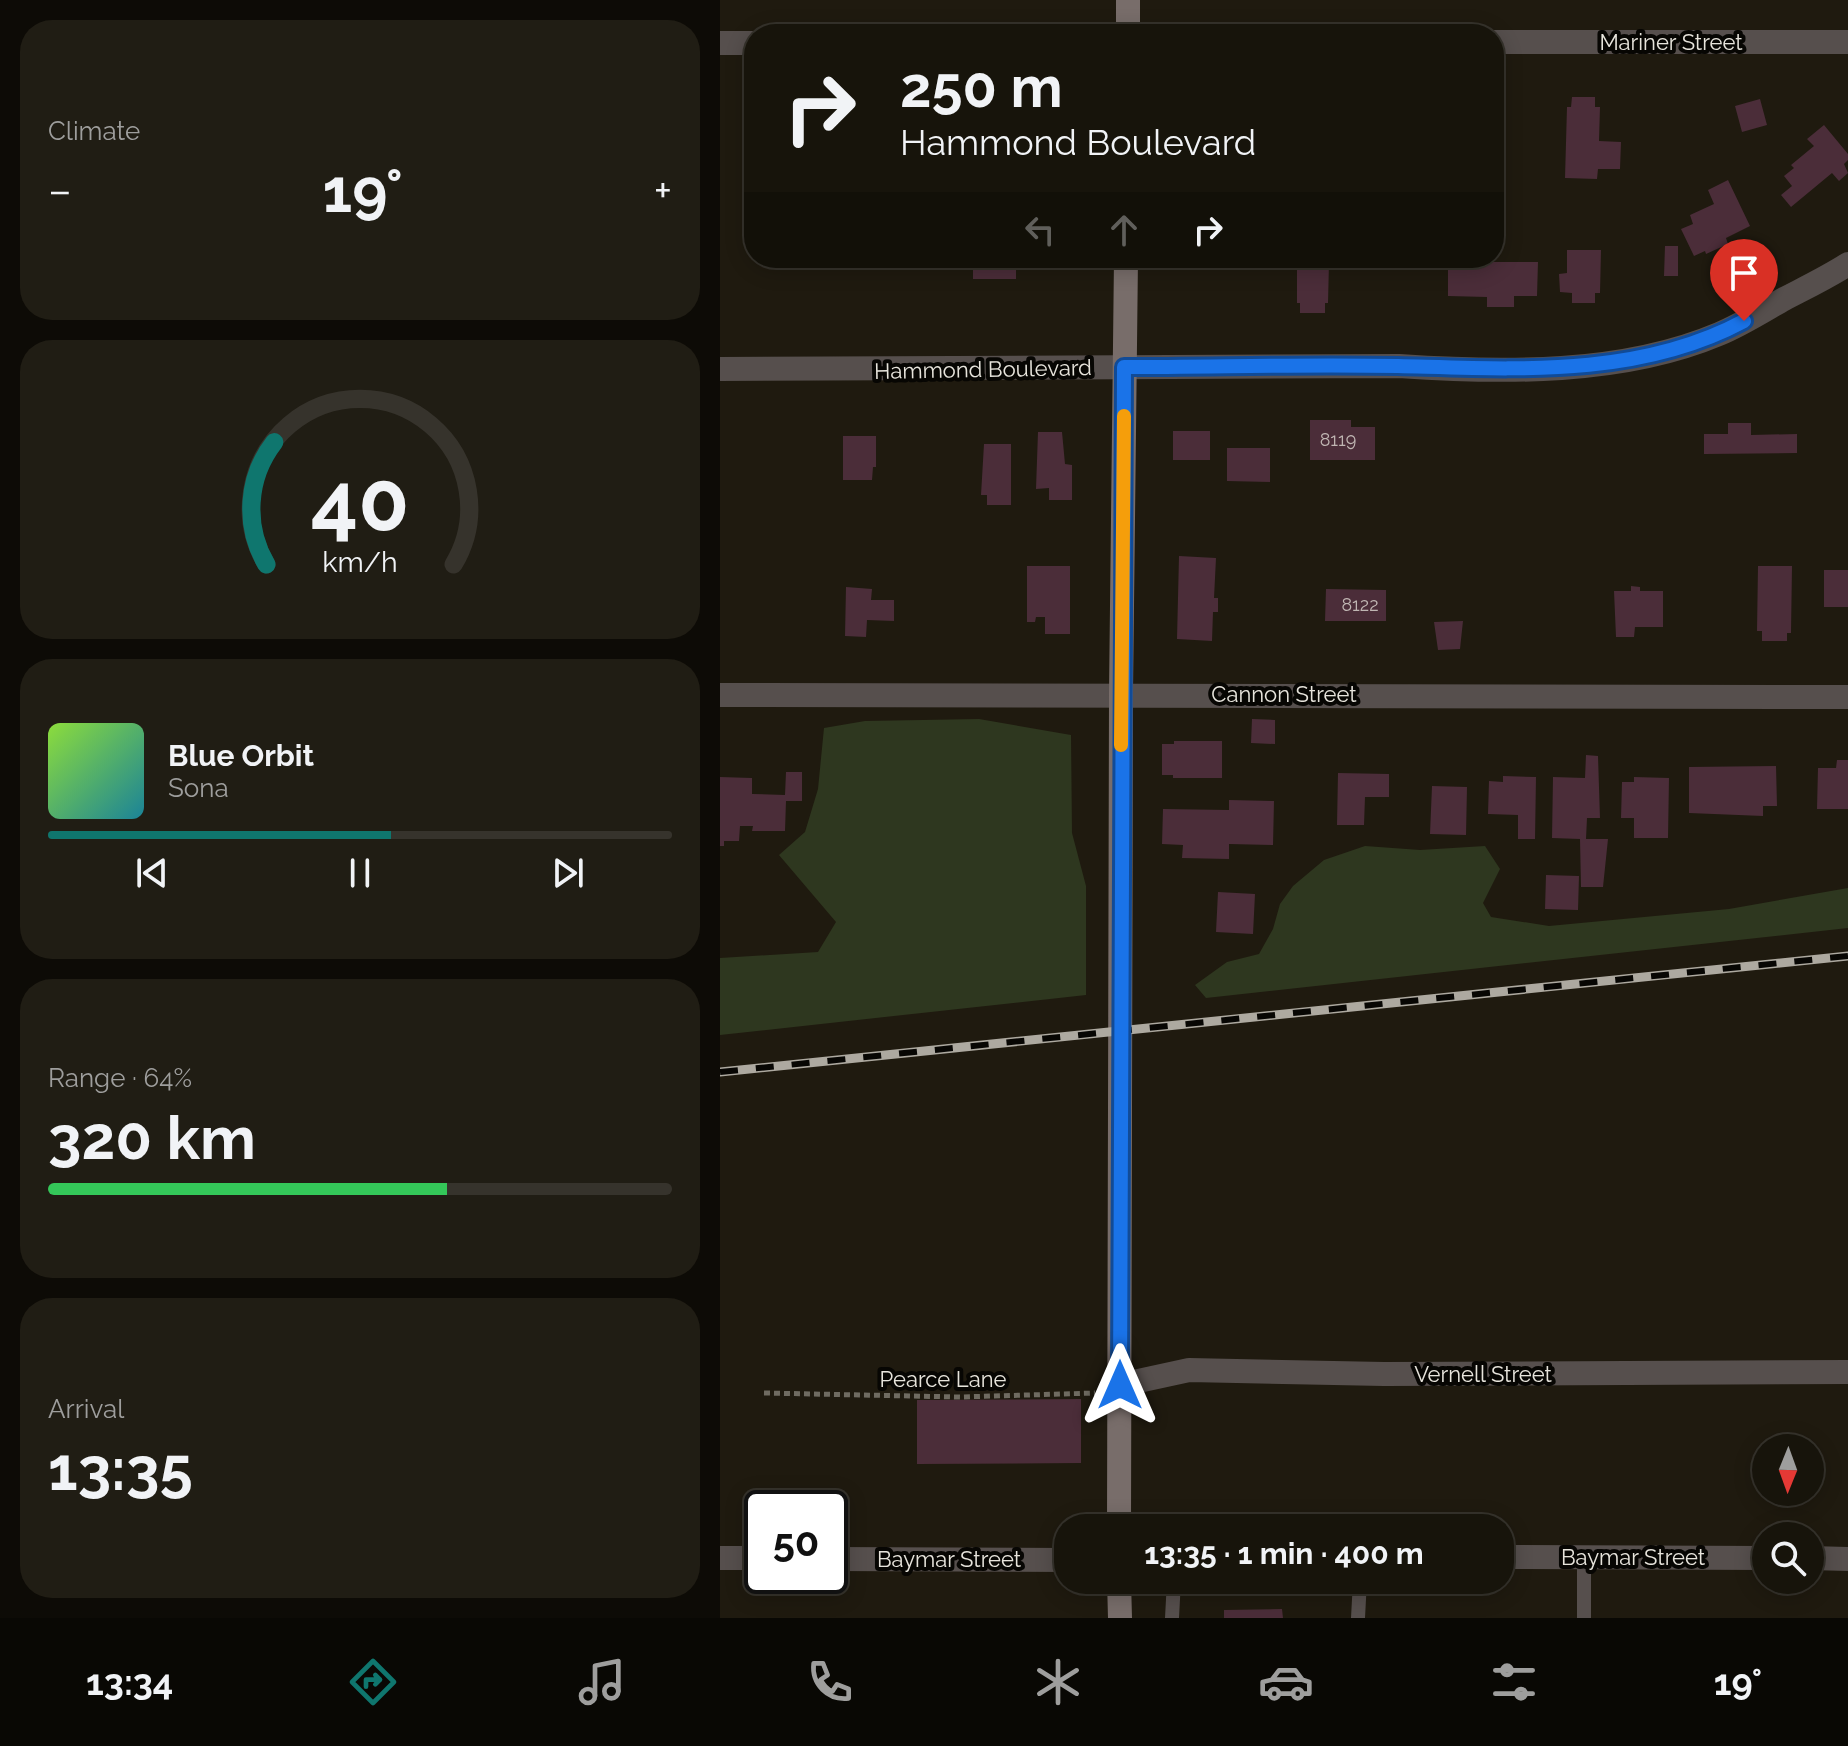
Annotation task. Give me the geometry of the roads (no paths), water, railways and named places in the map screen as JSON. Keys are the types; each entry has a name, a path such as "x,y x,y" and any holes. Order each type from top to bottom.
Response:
{"main road":[{"path":"1128,0 1128,24"},
{"path":"1119,1514 1121,693 1126,268"},
{"path":"1119,1594 1120,1618"}],"street":[{"name":"Mariner Street","path":"1504,42 1848,42"},
{"path":"720,43 744,43"},
{"name":"Hammond Boulevard","path":"720,369 1399,366 1533,370 1598,364 1676,349 1720,334 1848,264"},
{"name":"Cannon Street","path":"720,695 1121,693 1848,697"},
{"name":"Vernell Street","path":"1120,1385 1189,1370 1384,1374 1848,1372"},
{"name":"Baymar Street","path":"1514,1557 1752,1558"},
{"path":"720,1558 744,1558"},
{"path":"1824,1558 1848,1559"},
{"name":"Baymar Street","path":"848,1559 1054,1560"}],"lane":[{"path":"1584,1557 1584,1618"},
{"path":"1172,1618 1173,1594"},
{"path":"1358,1618 1359,1594"}],"railway":[{"path":"720,1072 1848,956"}]}
